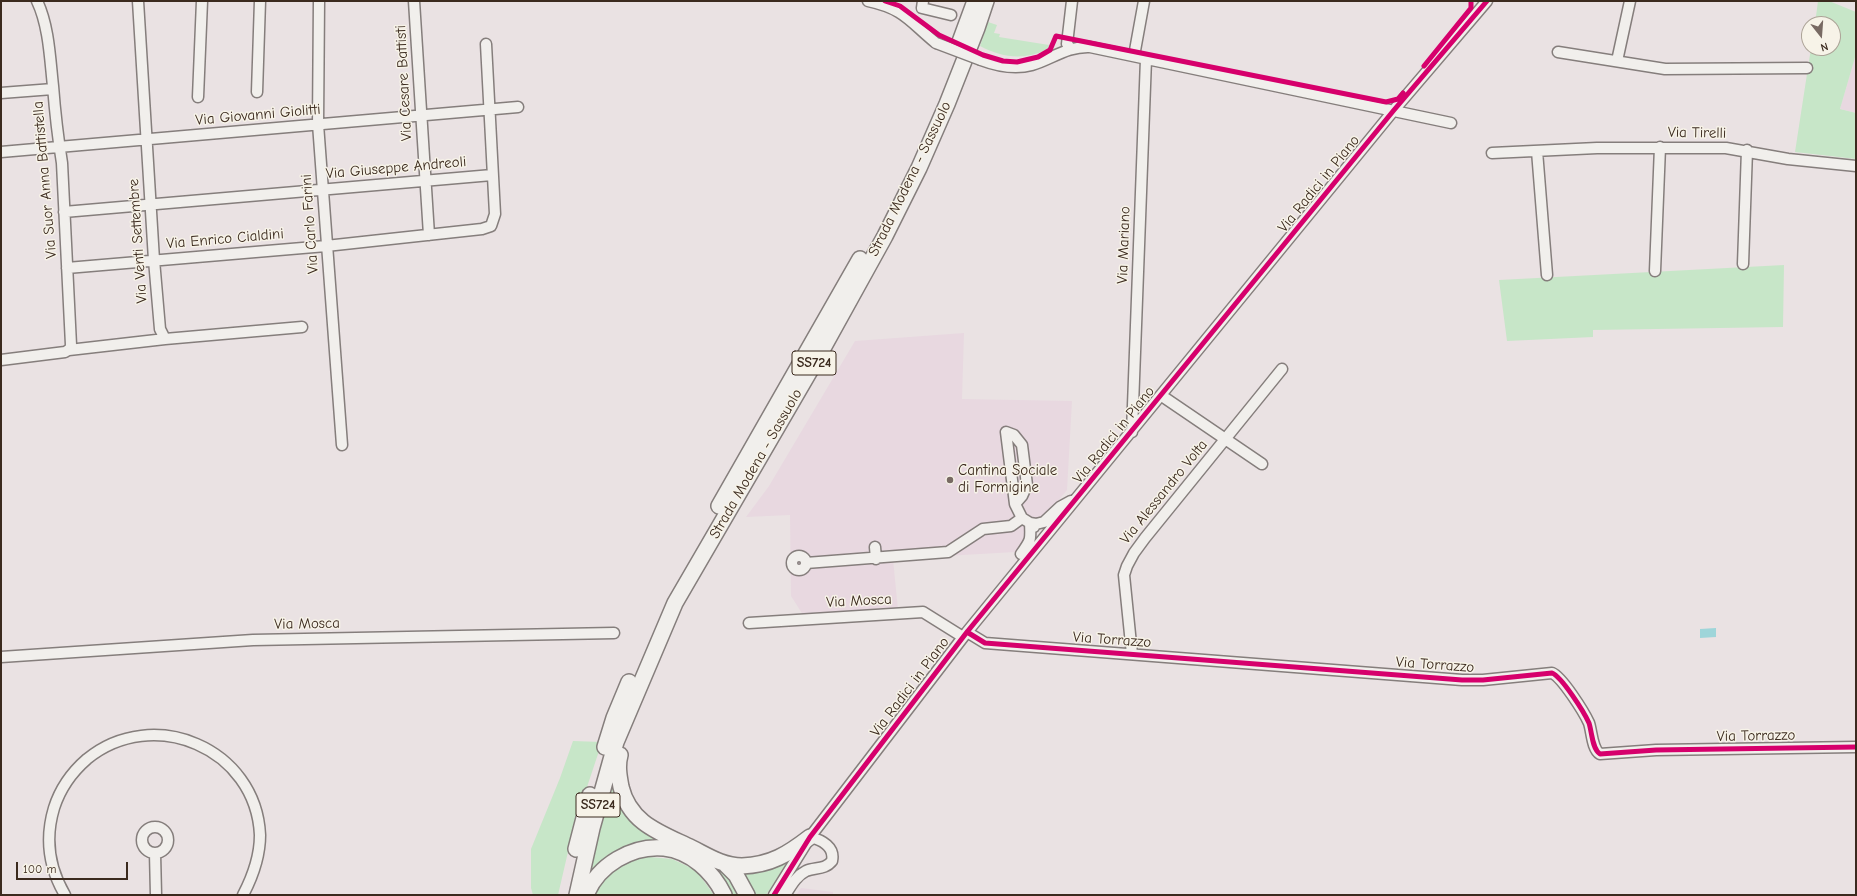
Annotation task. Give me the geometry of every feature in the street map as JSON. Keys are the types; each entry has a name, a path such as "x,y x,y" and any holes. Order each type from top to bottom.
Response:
{"highway":[{"name":"Strada Modena - Sassuolo","path":"567,895 582,824 665,600 876,231 909,164 938,99 975,1"},
{"name":"Strada Modena - Sassuolo","path":"577,895 592,828 616,742 620,718 675,603 822,350 888,229 919,168 947,104 986,1"},
{"path":"620,718 625,734 619,756 618,772 624,797 633,813 647,826 726,865 736,875 747,895"},
{"path":"726,865 742,866 765,864 786,855 810,837"},
{"path":"586,895 597,876 612,861 630,852 665,848 691,858 704,866 718,882 724,895"}],"street":[{"name":"Via Venti Settembre","path":"138,1 154,260 160,329 165,339"},
{"path":"198,97 202,1"},
{"path":"257,92 260,1"},
{"name":"Via Carlo Farini","path":"319,1 318,124 342,445"},
{"name":"Via Cesare Battisti","path":"414,1 424,180 429,235"},
{"path":"868,1 902,12 936,43 1003,67 1025,67 1071,49 1090,47 1450,123"},
{"path":"922,1 922,8 951,15"},
{"path":"1071,49 1067,44 1072,1"},
{"path":"1134,56 1144,1"},
{"name":"Via Radici in Piano","path":"774,895 810,837 965,634 1044,535 1077,499 1162,396 1394,110 1487,1"},
{"path":"1617,61 1630,1"},
{"name":"Via Suor Anna Battistella","path":"39,3 46,34 62,163 71,345 68,351"},
{"path":"486,44 492,175"},
{"path":"1558,52 1665,69 1807,68"},
{"name":"Via Mariano","path":"1132,432 1146,59"},
{"path":"1,93 53,89"},
{"name":"Via Giovanni Giolitti","path":"1,152 518,107"},
{"path":"1655,271 1660,147"},
{"name":"Via Tirelli","path":"1492,153 1660,147 1726,148 1747,150 1788,159 1856,166"},
{"path":"1743,264 1747,150"},
{"path":"1537,151 1547,275"},
{"name":"Via Giuseppe Andreoli","path":"64,212 492,175"},
{"name":"Via Enrico Cialdini","path":"67,268 326,246 482,229 491,226 495,214 492,175"},
{"path":"1,360 165,339 302,327"},
{"name":"Via Alessandro Volta","path":"1132,654 1124,582 1127,566 1145,538 1282,368"},
{"path":"1162,396 1262,464"},
{"path":"1015,504 1027,485 1023,451 1022,445 1014,435 1006,432 1015,504 1026,520 1044,535"},
{"path":"806,563 876,559 948,552 983,529 1011,526 1026,520 1036,524 1044,522 1066,503 1077,499"},
{"path":"1019,568 1020,556 1028,546 1030,540 1026,520"},
{"path":"875,547 876,559"},
{"name":"Via Mosca","path":"749,623 923,612 965,634"},
{"name":"Via Mosca","path":"1,656 253,640 614,633"},
{"name":"Via Torrazzo","path":"965,634 985,643 1470,680 1552,673 1559,678 1588,720 1595,749 1600,754 1656,750 1856,747"},
{"path":"65,895 58,884 51,862 49,840 53,812 57,799 66,781 80,765 96,752 134,736 154,734 177,737 199,744 218,756 235,772 248,791 256,812 260,834 258,857 252,879 243,895"},
{"path":"785,895 799,876 812,869 824,868 832,861 832,852 828,846 822,840 810,837"},
{"path":"155,853 156,895"}],"shaded area":[{"path":"1856,54 1856,113 1840,109"},
{"path":"964,333 962,399 1072,401 1067,490 1015,552 893,559 898,610 805,618 791,596 790,515 746,517 769,486 855,341"},
{"path":"801,888 833,892 833,895 796,895"}],"green space":[{"path":"1818,1 1829,1 1856,12 1856,54 1840,109 1856,113 1856,159 1795,152 1810,56 1841,56 1841,16 1816,16"},
{"path":"988,22 997,25 994,33 1000,34 999,37 1049,45 1047,50 1030,55 1013,56 988,50 980,46"},
{"path":"1784,265 1783,327 1593,330 1593,337 1507,341 1499,280"},
{"path":"573,741 602,742 574,826 558,895 533,895 531,888 531,849 560,778"},
{"path":"613,779 664,842 628,846 605,858 587,880"},
{"path":"639,856 672,859 696,870 714,895 592,895 596,887 606,875 617,866"},
{"path":"789,860 766,895 751,895 738,872"},
{"path":"712,864 726,874 741,895 727,895"}],"water":[{"path":"1716,628 1716,637 1700,638 1700,629"}],"cycle path":[{"path":"885,1 900,6 939,35 983,55 1003,61 1017,62 1038,57 1050,50 1056,36 1386,102 1398,99 1403,93"},
{"path":"1424,66 1471,8 1471,1"},
{"path":"774,895 810,837 967,632 1394,110 1487,1"},
{"path":"967,632 985,643 1462,680 1483,680 1552,673 1567,688 1583,711 1589,723 1595,748 1600,754 1656,750 1856,747"}],"place":[{"name":"Cantina Sociale di Formigine","path":"950,480"}]}
